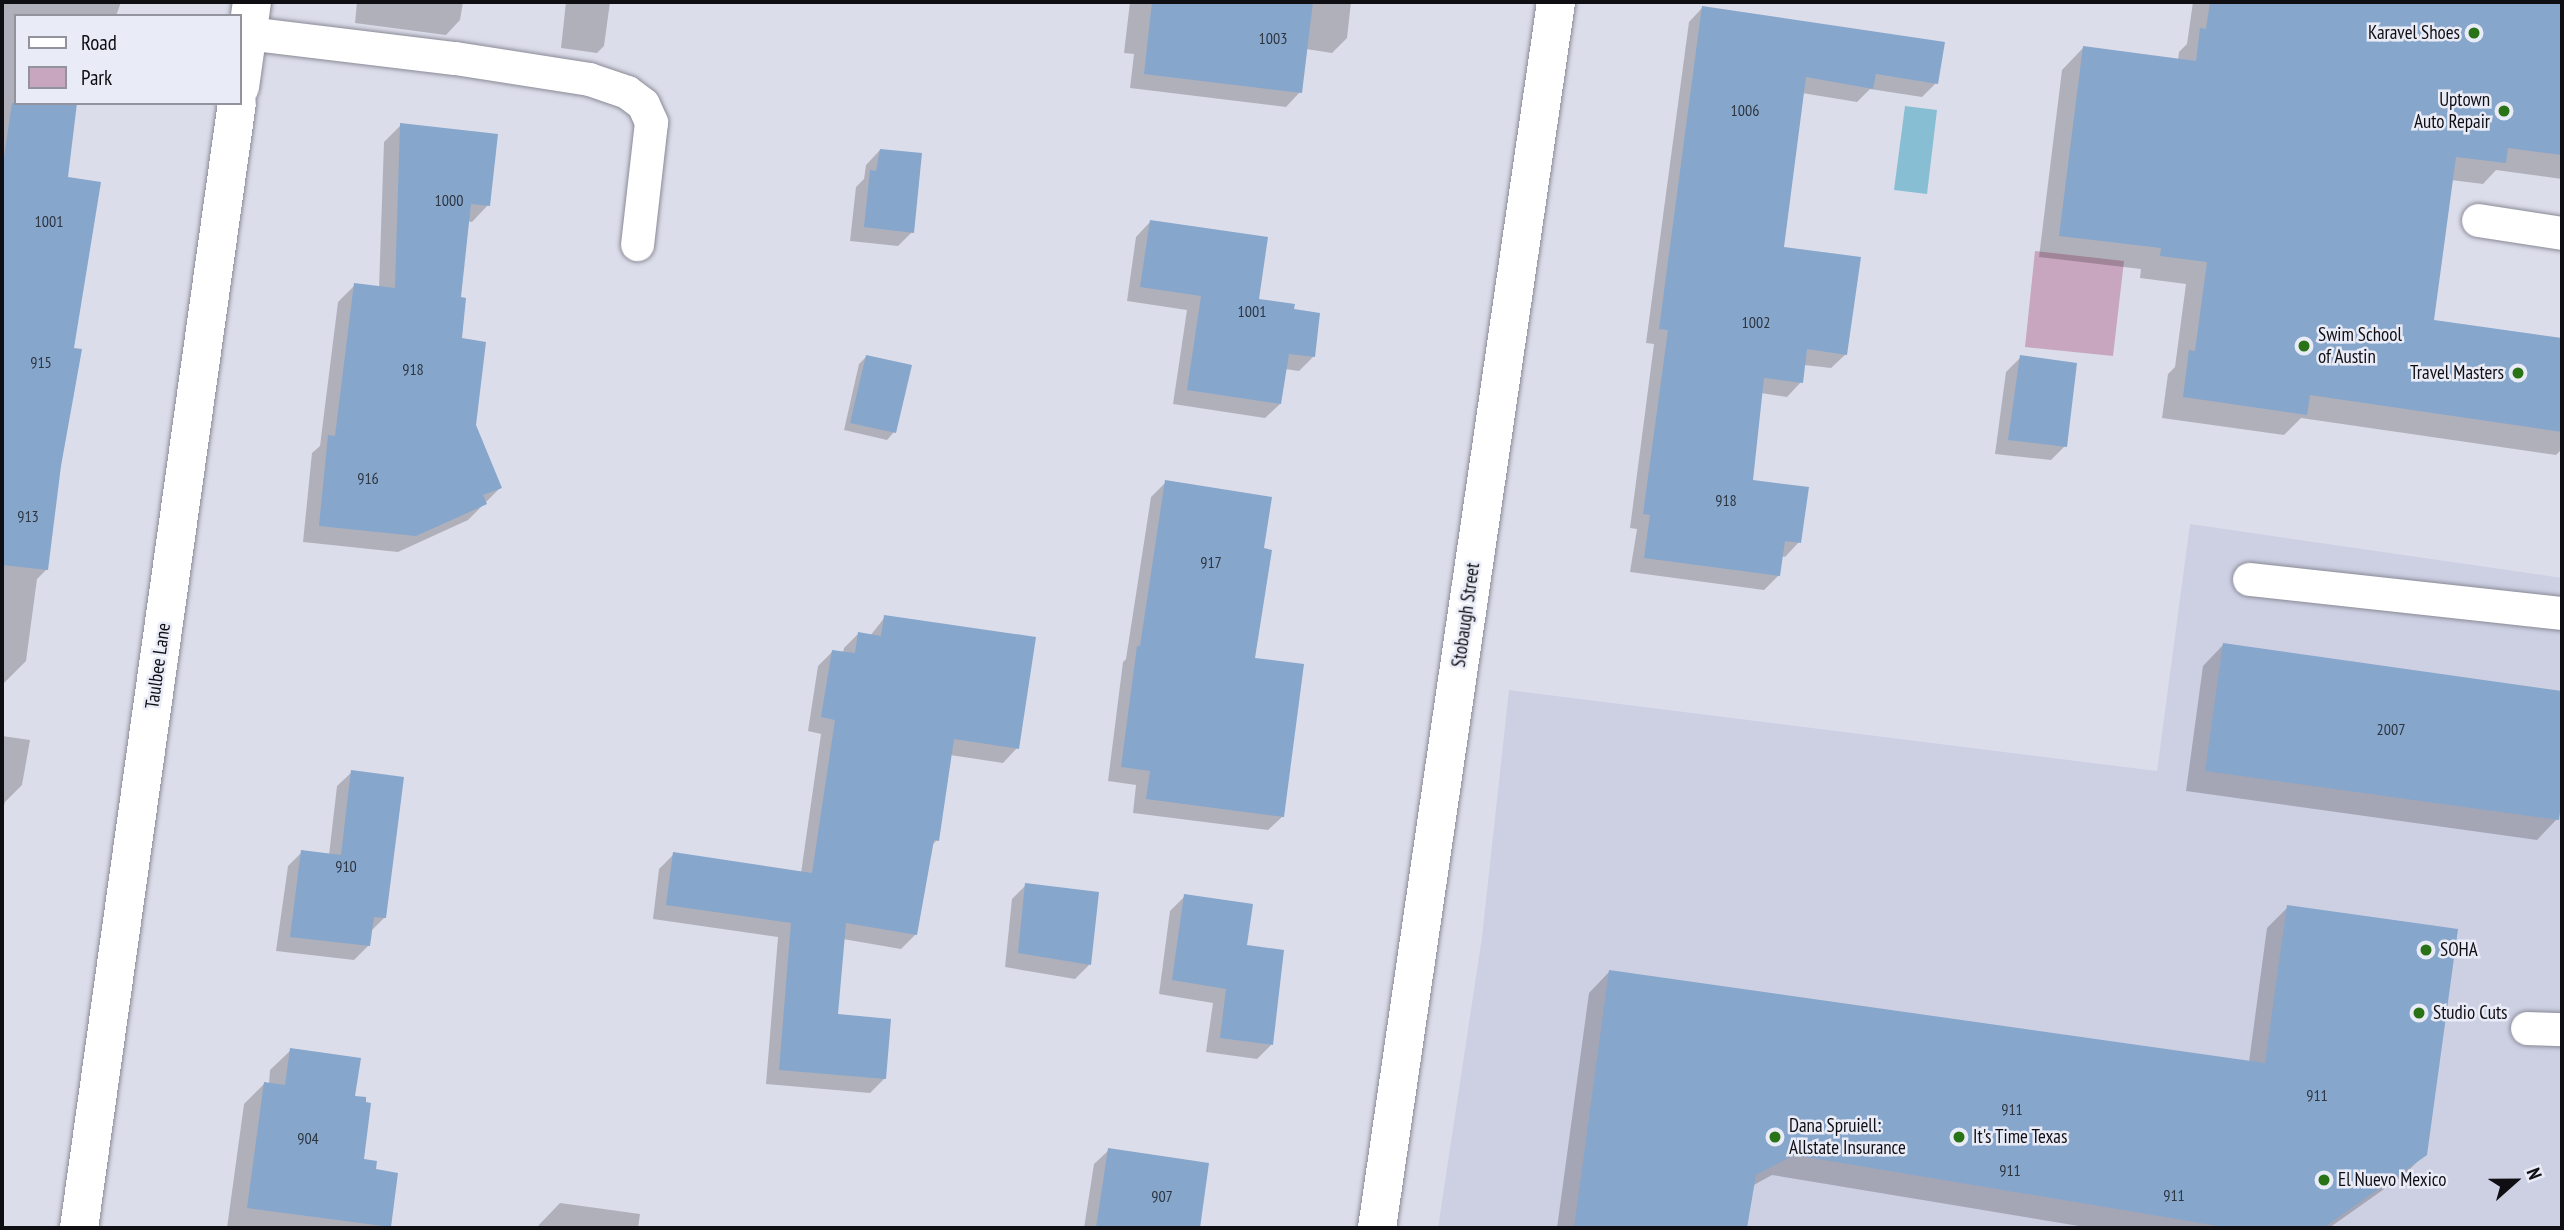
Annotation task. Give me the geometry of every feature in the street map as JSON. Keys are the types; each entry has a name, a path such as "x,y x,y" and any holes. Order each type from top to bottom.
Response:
{"street":[{"name":"Stobaugh Street","path":"1377,1228 1556,2"},
{"path":"242,73 250,18"},
{"name":"Taulbee Lane","path":"79,1228 237,105"}],"lane":[{"path":"250,18 455,58 589,79 627,92 643,104 651,122 637,244"},
{"path":"2478,220 2562,233"},
{"path":"2249,579 2562,613"},
{"path":"2526,1028 2562,1029"}],"shaded area":[{"path":"2190,524 2562,578 2562,1228 1438,1228 1482,937 1509,690 2157,771"}],"green space":[{"path":"2035,251 2124,261 2113,356 2025,347"}],"water":[{"path":"1905,106 1937,110 1927,194 1894,190"}],"building":[{"path":"1152,2 1313,2 1302,93 1144,74"},
{"path":"2210,2 2562,2 2562,155 2508,148 2506,163 2456,157 2434,320 2562,338 2562,432 2310,395 2307,415 2183,397 2189,350 2195,351 2207,262 2160,256 2161,248 2059,236 2083,46 2196,61 2200,28 2206,29"},
{"path":"1702,6 1945,42 1938,84 1876,74 1873,89 1806,77 1784,247 1861,257 1847,355 1807,349 1803,383 1764,378 1753,480 1809,487 1801,543 1785,541 1780,576 1644,558 1650,515 1643,514 1668,330 1659,329"},
{"path":"12,103 77,105 68,177 101,182 74,348 82,349 61,466 48,570 2,565 2,171"},
{"path":"400,123 498,134 490,206 471,204 461,297 466,298 462,338 486,342 476,425 502,488 483,495 487,504 416,536 319,526 328,435 335,436 354,283 395,288"},
{"path":"880,149 922,153 914,233 864,227 870,170 876,171"},
{"path":"1150,220 1268,237 1259,299 1295,304 1294,309 1320,313 1315,357 1289,354 1281,404 1187,390 1201,296 1140,287"},
{"path":"866,355 912,365 896,433 850,423"},
{"path":"2020,355 2077,363 2067,447 2008,440"},
{"path":"1165,480 1272,497 1264,548 1272,550 1255,658 1304,664 1284,817 1146,799 1150,771 1121,767 1137,646 1140,646"},
{"path":"884,615 1036,637 1019,749 954,739 939,841 934,840 917,935 846,923 838,1014 891,1019 886,1079 779,1070 791,923 666,905 673,852 812,873 835,720 821,717 832,650 855,653 858,632 881,636"},
{"path":"2223,643 2562,691 2562,795 2559,820 2205,771"},
{"path":"351,770 404,777 386,918 374,917 370,946 290,937 301,850 341,855"},
{"path":"1025,883 1099,892 1091,965 1018,953"},
{"path":"1184,894 1253,904 1247,945 1284,950 1273,1045 1220,1038 1226,989 1172,980"},
{"path":"2287,905 2458,929 2427,1155 2323,1228 2230,1228 1794,1155 1756,1175 1747,1228 1574,1228 1609,970 2265,1063"},
{"path":"290,1048 361,1058 355,1096 366,1097 366,1102 371,1103 364,1159 377,1161 376,1169 398,1173 391,1227 247,1208 264,1082 285,1085"},
{"path":"1108,1148 1209,1163 1200,1228 1096,1228"}],"place":[{"name":"Karavel Shoes","path":"2474,33"},
{"name":"Uptown Auto Repair","path":"2504,111"},
{"name":"Swim School of Austin","path":"2304,346"},
{"name":"Travel Masters","path":"2518,373"},
{"name":"SOHA","path":"2426,950"},
{"name":"Studio Cuts","path":"2419,1013"},
{"name":"Dana Spruiell: Allstate Insurance","path":"1775,1137"},
{"name":"It's Time Texas","path":"1959,1137"},
{"name":"El Nuevo Mexico","path":"2324,1180"}]}
